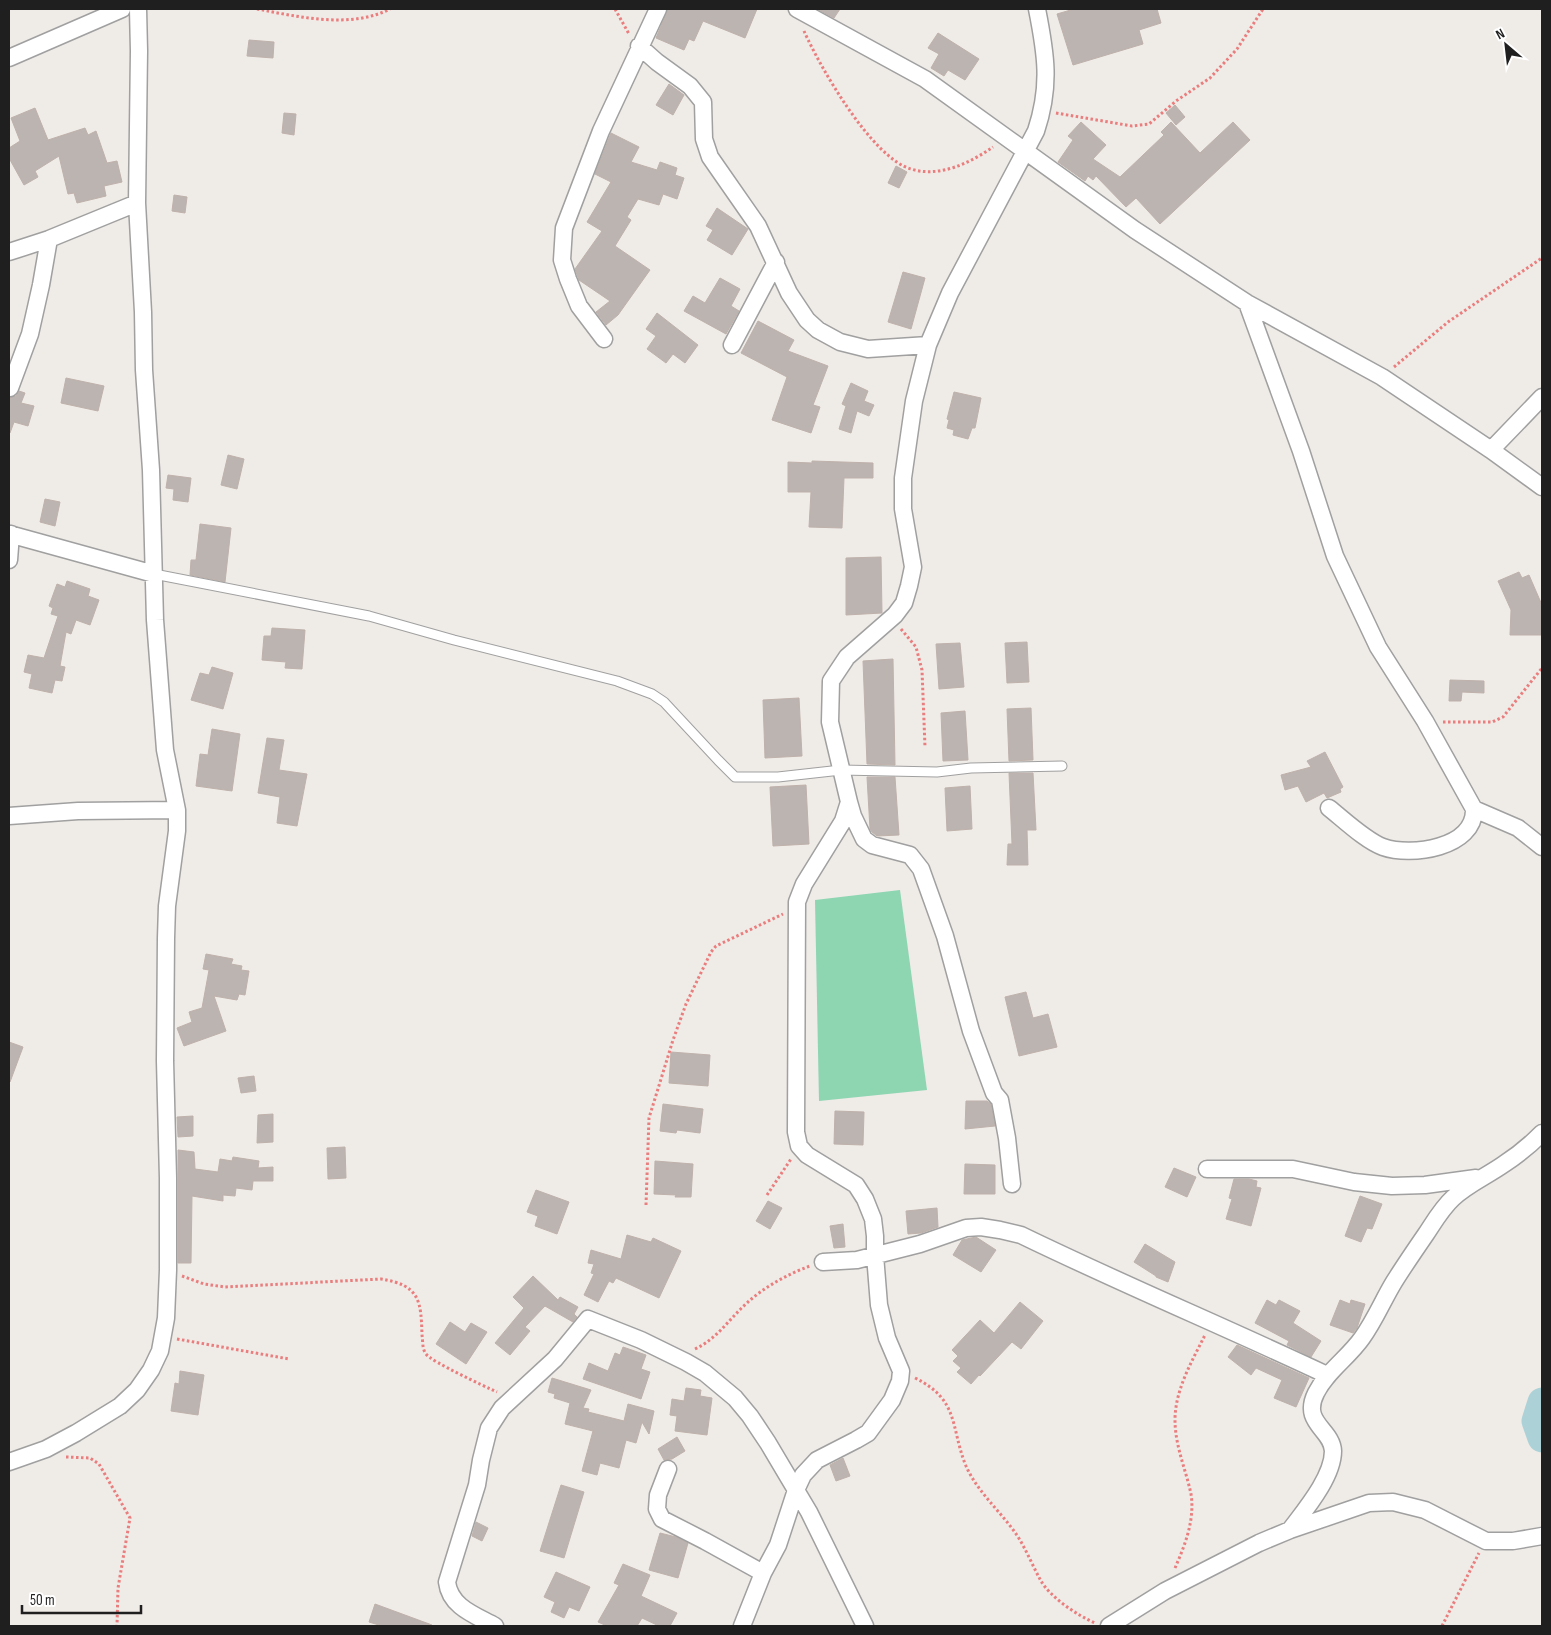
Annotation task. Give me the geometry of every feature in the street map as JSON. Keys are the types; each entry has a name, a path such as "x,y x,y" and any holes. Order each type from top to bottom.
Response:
{"street":[{"path":"9,58 122,9"},
{"path":"9,1462 46,1449 120,1406 137,1390 151,1370 164,1337 168,1270 165,1061 166,938 167,906 177,831 177,810 165,750 155,620 151,470 144,370 137,203 138,9"},
{"path":"604,338 579,306 568,279 562,260 564,228 601,130 658,9"},
{"path":"797,9 925,79 1135,230 1247,303 1382,377 1491,450 1542,487"},
{"path":"1012,1184 1007,1138 1000,1100 994,1093 971,1031 945,936 921,869 910,855 872,845 864,839 853,816 830,722 831,681 847,657 895,615 904,603 914,567 903,509 903,478 914,401 928,345 950,293 1036,131 1043,111 1046,86 1046,58 1037,9"},
{"path":"639,46 690,86 703,102 706,148 710,157 758,226 797,307 818,330 840,342 868,349 928,345"},
{"path":"9,252 49,239 137,203"},
{"path":"10,388 30,334 49,239"},
{"path":"732,345 757,294 776,262"},
{"path":"1247,303 1301,451 1335,556 1378,647 1425,721 1474,809 1474,819 1469,828 1441,847 1403,852 1382,847 1359,832 1329,808"},
{"path":"1491,450 1542,397"},
{"path":"9,560 10,534 154,574"},
{"path":"742,1626 763,1573 778,1545 796,1490 803,1475 817,1460 856,1440 872,1429 892,1400 902,1371 887,1338 879,1305 874,1255 875,1236 873,1219 865,1199 856,1185 818,1163 799,1146 796,1132 797,902 804,884 843,821 849,802"},
{"path":"1474,809 1518,828 1542,847"},
{"path":"9,816 78,812 177,810"},
{"path":"1290,1530 1313,1497 1332,1461 1333,1448 1313,1416 1312,1406 1316,1394 1327,1375 1346,1358 1363,1337 1394,1282 1443,1209 1462,1191 1504,1164 1530,1145 1542,1133"},
{"path":"1206,1169 1293,1169 1354,1182 1392,1186 1434,1184 1483,1177"},
{"path":"823,1262 857,1260 920,1244 966,1228 981,1227 1000,1230 1021,1235 1140,1292 1327,1375"},
{"path":"495,1626 465,1610 452,1600 447,1582 478,1485 488,1428 511,1398 555,1359 588,1319 641,1340 705,1373 735,1398 768,1443 809,1512 865,1626"},
{"path":"668,1468 658,1495 656,1509 662,1519 705,1540 763,1573"},
{"path":"1109,1626 1165,1591 1208,1568 1290,1530 1368,1503 1393,1502 1425,1510 1486,1541 1513,1541 1542,1536"}],"lane":[{"path":"154,574 369,616 454,640 617,681 652,694 664,702 736,777 778,777 841,770 937,772 971,768 1062,766"}],"path":[{"path":"257,9 321,19 351,20 373,16 390,9"},
{"path":"616,9 628,34 639,46"},
{"path":"1043,111 1112,124 1132,126 1149,124 1176,101 1210,78 1237,49 1264,9"},
{"path":"803,29 821,65 850,111 870,136 901,166 911,170 926,172 948,170 971,160 1006,138"},
{"path":"1382,377 1448,322 1542,258"},
{"path":"895,615 900,627 916,647 922,670 925,747"},
{"path":"1425,721 1492,722 1503,717 1542,668"},
{"path":"646,1205 649,1118 686,1004 710,952 724,941 781,915 797,902"},
{"path":"766,1195 799,1146"},
{"path":"675,1358 702,1346 718,1333 747,1303 765,1289 806,1268 823,1262"},
{"path":"168,1270 204,1284 225,1287 382,1279 396,1281 407,1286 421,1306 423,1345 426,1354 435,1361 511,1398"},
{"path":"1165,1591 1185,1546 1191,1520 1191,1497 1178,1446 1175,1421 1176,1402 1210,1323"},
{"path":"164,1337 289,1359"},
{"path":"902,1371 930,1385 940,1395 953,1419 967,1467 987,1499 1014,1531 1042,1583 1051,1594 1083,1618 1102,1626"},
{"path":"46,1449 62,1456 94,1460 106,1475 130,1518 118,1588 117,1626"},
{"path":"1442,1626 1486,1541"}],"green space":[{"path":"900,890 927,1090 819,1101 815,900"}],"building":[{"path":"668,9 757,9 745,38 703,21 694,41 689,39 684,50 656,38"},
{"path":"817,9 840,9 834,18"},
{"path":"1074,9 1157,9 1161,23 1139,30 1143,44 1073,65 1057,14"},
{"path":"938,33 979,59 965,80 948,70 944,76 931,68 939,54 928,48"},
{"path":"249,40 274,42 273,58 247,56"},
{"path":"669,84 684,95 673,115 656,105"},
{"path":"1175,105 1185,117 1176,125 1166,113"},
{"path":"35,108 48,140 85,128 88,135 96,131 107,163 117,161 122,182 104,186 106,196 77,203 74,193 68,194 59,156 35,171 38,177 24,185 9,158 9,148 20,141 11,118"},
{"path":"284,113 296,114 294,135 282,133"},
{"path":"1081,122 1106,145 1093,159 1120,177 1164,135 1161,132 1171,122 1200,153 1233,122 1250,140 1160,224 1136,198 1126,207 1096,176 1093,180 1088,176 1085,181 1058,162 1073,140 1068,136"},
{"path":"611,133 639,147 631,162 657,170 660,162 677,168 675,175 684,178 677,199 663,194 659,205 638,199 627,217 631,220 615,246 650,270 618,315 606,325 596,312 610,301 579,280 575,269 602,231 587,222 611,182 595,174"},
{"path":"896,166 907,172 899,188 888,183"},
{"path":"174,195 187,197 185,213 172,211"},
{"path":"717,208 748,229 732,255 707,240 713,230 706,226"},
{"path":"903,272 925,278 911,329 888,322"},
{"path":"720,278 740,289 731,306 739,311 726,334 684,311 693,296 705,303"},
{"path":"657,313 698,345 685,363 673,354 666,363 647,349 656,336 646,329"},
{"path":"758,321 794,340 788,351 828,366 813,405 820,407 811,433 772,420 787,377 741,353"},
{"path":"66,378 104,386 98,411 61,403"},
{"path":"851,383 868,391 864,401 874,405 869,416 857,411 851,433 839,429 846,406 842,404"},
{"path":"19,391 25,393 21,403 34,406 28,426 14,422 9,433 9,398 16,396"},
{"path":"954,392 981,398 975,428 972,428 968,439 953,435 954,430 947,428 949,420 947,419"},
{"path":"228,455 244,459 237,489 221,485"},
{"path":"812,461 873,463 873,478 844,478 842,528 809,527 811,492 788,492 788,462 812,463"},
{"path":"168,475 191,478 188,502 173,500 174,489 166,488"},
{"path":"45,499 60,502 55,526 40,522"},
{"path":"200,524 231,528 225,582 190,575 191,560 196,560"},
{"path":"881,557 882,613 846,615 846,558"},
{"path":"1519,572 1522,578 1529,575 1542,605 1542,635 1510,635 1511,610 1498,581"},
{"path":"67,581 90,589 88,596 99,600 90,625 76,620 71,634 66,632 60,666 65,667 62,681 55,680 52,693 29,688 32,674 24,672 28,655 44,658 58,616 51,614 53,608 49,606 57,584 65,587"},
{"path":"272,628 305,630 302,669 285,668 286,662 262,660 264,636 271,636"},
{"path":"1027,642 1029,682 1007,683 1005,643"},
{"path":"960,643 964,687 939,689 936,644"},
{"path":"893,659 895,765 867,764 863,661"},
{"path":"212,667 233,673 223,709 191,700 200,673 209,675"},
{"path":"1450,680 1484,681 1484,693 1462,692 1461,701 1449,701"},
{"path":"799,698 802,756 765,758 763,700"},
{"path":"1031,708 1033,760 1009,761 1007,709"},
{"path":"965,711 968,760 943,761 941,713"},
{"path":"212,729 240,734 232,791 196,786 200,754 208,755"},
{"path":"267,738 284,740 279,770 307,774 297,826 277,823 280,797 258,793"},
{"path":"1325,752 1343,787 1340,789 1341,792 1327,798 1324,793 1306,802 1298,786 1285,790 1281,775 1311,767 1307,761"},
{"path":"1009,773 1033,773 1036,830 1027,830 1028,865 1007,865 1008,844 1012,844"},
{"path":"867,777 895,777 899,835 877,836 870,829"},
{"path":"806,785 809,844 773,846 770,787"},
{"path":"970,786 972,829 947,831 945,788"},
{"path":"206,954 233,959 231,964 242,966 241,970 249,971 245,995 239,994 237,1000 214,996 226,1031 184,1046 177,1028 192,1022 189,1012 202,1008 209,970 203,969"},
{"path":"1026,992 1033,1018 1048,1014 1057,1047 1019,1056 1005,997"},
{"path":"9,1042 23,1047 10,1082 9,1082"},
{"path":"671,1052 710,1055 708,1086 669,1083"},
{"path":"254,1076 256,1091 241,1093 238,1078"},
{"path":"966,1101 987,1101 991,1104 995,1126 965,1129"},
{"path":"663,1104 703,1109 700,1133 677,1130 676,1133 660,1131"},
{"path":"835,1111 864,1112 863,1145 834,1144"},
{"path":"273,1114 273,1142 257,1143 258,1115"},
{"path":"193,1116 193,1136 178,1137 177,1117"},
{"path":"345,1147 346,1178 328,1179 327,1148"},
{"path":"178,1150 194,1152 195,1169 218,1172 220,1159 232,1161 233,1157 259,1161 258,1168 273,1167 273,1181 253,1181 252,1190 236,1188 235,1196 223,1195 223,1201 192,1196 191,1263 178,1263"},
{"path":"655,1161 693,1164 691,1197 654,1194"},
{"path":"965,1164 995,1165 995,1194 964,1194"},
{"path":"1174,1168 1196,1177 1187,1197 1165,1187"},
{"path":"1234,1179 1257,1181 1256,1187 1261,1188 1251,1226 1226,1219 1232,1199 1229,1198"},
{"path":"536,1190 569,1202 557,1234 535,1226 538,1216 527,1212"},
{"path":"1360,1196 1382,1204 1372,1229 1367,1228 1361,1242 1345,1236"},
{"path":"768,1201 782,1208 770,1229 756,1221"},
{"path":"937,1208 938,1227 921,1233 908,1234 906,1211"},
{"path":"843,1224 845,1247 834,1248 830,1226"},
{"path":"627,1235 651,1242 653,1238 681,1251 659,1298 616,1278 613,1283 609,1281 598,1302 584,1295 594,1274 591,1273 594,1264 588,1263 591,1250 621,1259"},
{"path":"976,1237 996,1250 981,1272 953,1255 962,1240"},
{"path":"1145,1244 1175,1262 1168,1282 1156,1277 1134,1262"},
{"path":"533,1276 558,1300 560,1297 578,1307 574,1314 577,1317 573,1322 545,1306 525,1327 530,1331 510,1355 495,1343 524,1308 513,1297"},
{"path":"1267,1300 1276,1305 1279,1300 1300,1311 1293,1323 1321,1341 1311,1357 1287,1345 1289,1341 1255,1323"},
{"path":"1340,1300 1350,1304 1351,1300 1365,1304 1357,1328 1353,1333 1330,1325"},
{"path":"1020,1302 1043,1321 1021,1349 1012,1342 971,1384 957,1372 961,1368 953,1361 958,1356 952,1350 980,1320 994,1333"},
{"path":"450,1322 465,1332 471,1323 487,1332 466,1364 436,1344"},
{"path":"1237,1345 1309,1378 1296,1407 1274,1398 1282,1380 1256,1368 1251,1375 1228,1357"},
{"path":"623,1347 646,1355 641,1369 650,1372 641,1399 583,1379 589,1363 608,1371 615,1353 620,1355"},
{"path":"180,1371 204,1375 198,1415 171,1411 175,1383 179,1384"},
{"path":"552,1378 591,1390 583,1408 589,1409 588,1412 624,1421 628,1404 654,1411 649,1434 642,1422 636,1443 626,1440 619,1468 600,1463 597,1475 582,1471 593,1431 565,1424 570,1403 554,1398 555,1394 548,1392"},
{"path":"686,1388 701,1390 700,1396 712,1398 707,1435 675,1431 677,1416 670,1415 672,1399 684,1401"},
{"path":"677,1437 685,1451 672,1459 664,1460 658,1449"},
{"path":"843,1458 850,1476 836,1481 830,1465"},
{"path":"561,1485 584,1492 564,1558 540,1551"},
{"path":"476,1522 488,1528 482,1541 472,1536"},
{"path":"660,1533 676,1537 688,1543 678,1578 649,1570"},
{"path":"623,1564 650,1575 641,1596 677,1613 670,1626 659,1626 642,1618 637,1626 607,1626 598,1622 619,1585 614,1583"},
{"path":"556,1572 590,1587 579,1611 569,1607 564,1618 551,1612 555,1602 544,1597"},
{"path":"375,1604 432,1625 382,1626 369,1622"}],"waterway":[{"path":"1542,1402 1536,1421 1542,1438"}]}
